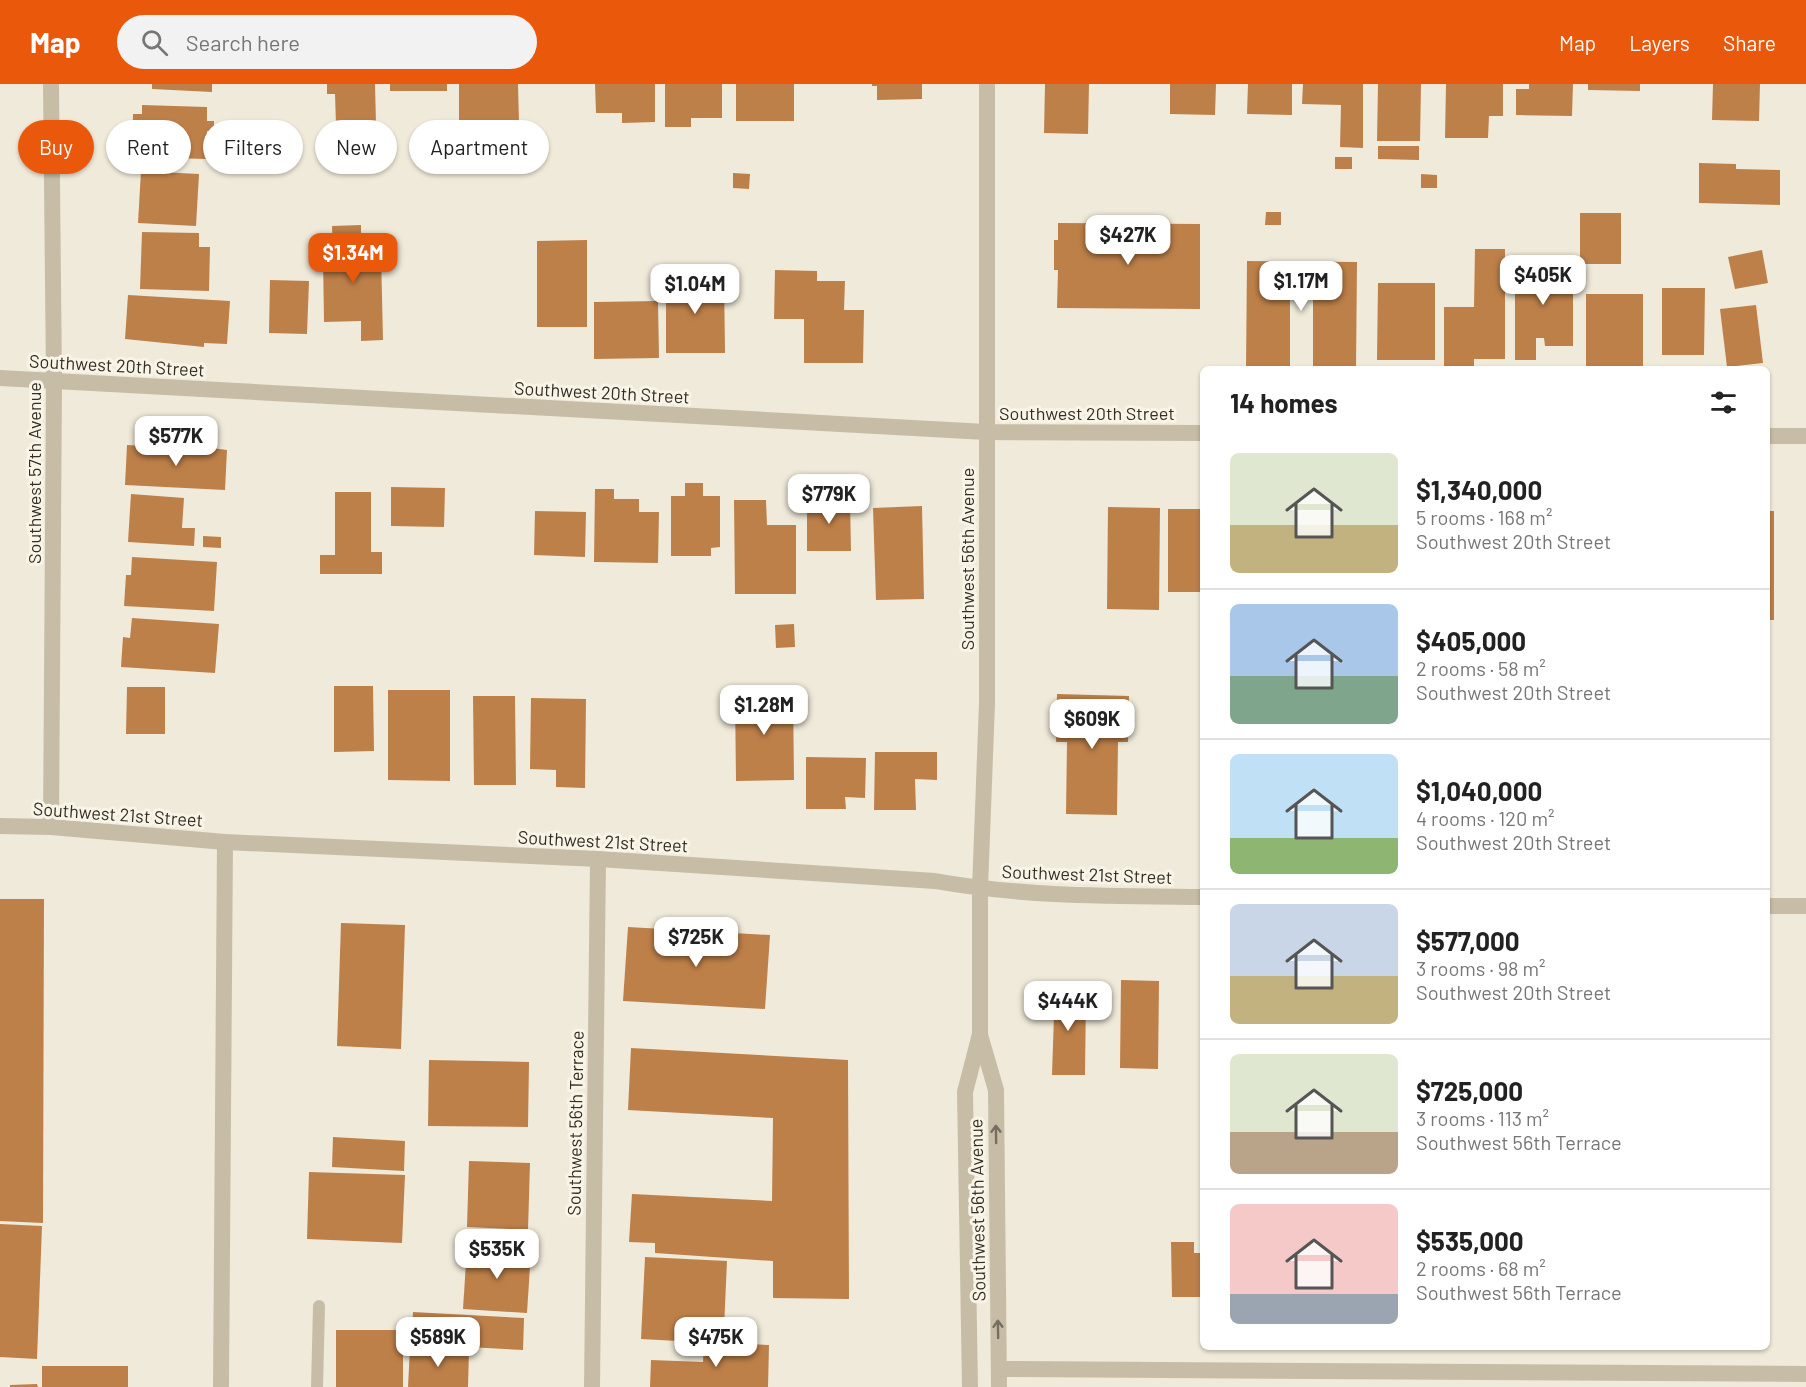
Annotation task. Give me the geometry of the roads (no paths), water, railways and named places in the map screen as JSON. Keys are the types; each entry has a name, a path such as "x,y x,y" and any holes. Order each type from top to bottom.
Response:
{"street":[{"name":"Southwest 57th Avenue","path":"51,84 54,381 51,827"},
{"name":"Southwest 56th Avenue","path":"970,1387 965,1092 980,1034 980,889 987,703 987,84"},
{"name":"Southwest 20th Street","path":"0,378 986,432 1200,433"},
{"path":"1770,436 1806,436"},
{"name":"Southwest 21st Street","path":"0,826 51,827 225,842 598,860 934,881 980,889 1038,894 1200,897"},
{"path":"221,1387 225,842"},
{"name":"Southwest 56th Terrace","path":"592,1387 598,860"},
{"path":"1770,906 1806,906"},
{"name":"Southwest 56th Avenue","path":"980,1034 996,1090 999,1387"},
{"path":"999,1369 1806,1374"}],"lane":[{"path":"317,1387 319,1306"}]}
